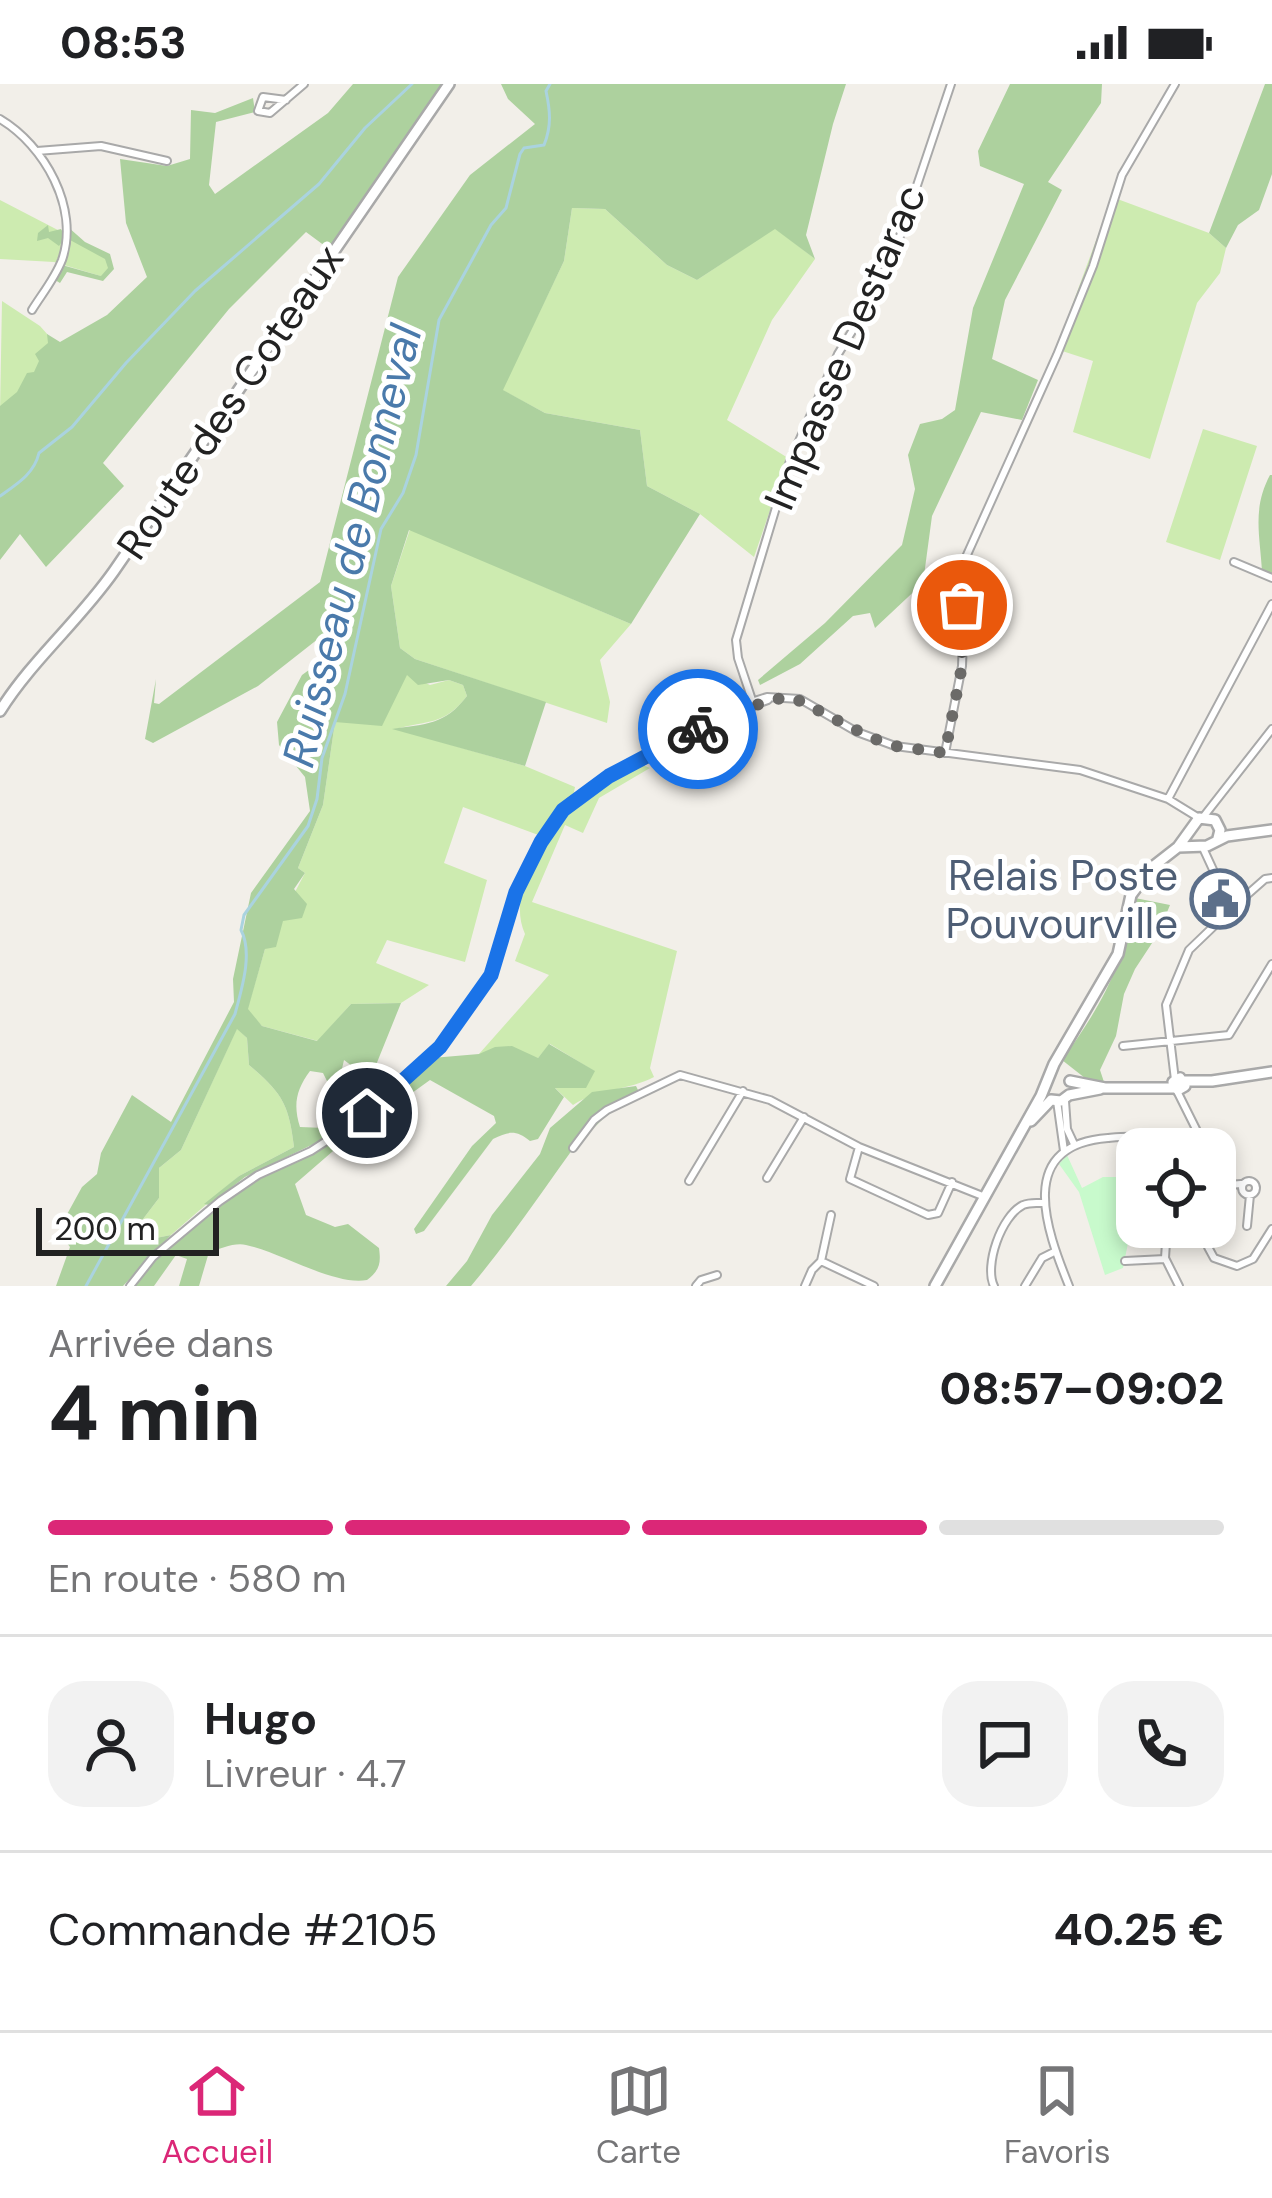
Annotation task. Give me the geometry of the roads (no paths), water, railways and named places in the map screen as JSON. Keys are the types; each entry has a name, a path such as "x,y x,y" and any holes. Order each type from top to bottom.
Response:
{"street":[{"path":"286,100 304,84"},
{"name":"Route des Coteaux","path":"0,712 23,677 106,583 449,84"},
{"name":"Impasse Destarac","path":"754,702 736,640 778,497 838,354 896,248 951,84"},
{"path":"945,753 962,666 966,557 1057,355 1093,266 1122,175 1175,84"},
{"path":"0,119 37,152 57,186 65,244 56,274 32,310"},
{"path":"37,152 101,146 167,161"},
{"path":"1234,562 1272,578"},
{"path":"1168,800 1272,604"},
{"path":"130,1286 153,1257 220,1201 258,1174 311,1151 354,1123 440,1047 491,975 516,892 541,842 570,802 609,776 754,702 800,699 857,732 895,746 1074,769 1168,800 1201,817 1217,833"},
{"path":"1074,1144 1050,1076 1118,954 1124,897 1178,847 1272,729"},
{"path":"1211,865 1216,803"},
{"path":"1178,808 1211,865 1240,901"},
{"path":"1178,847 1199,845 1217,833 1272,830"},
{"path":"1198,1128 1168,1043 1166,1006 1189,950 1264,879 1272,878"},
{"path":"1123,1046 1229,1035 1272,964"},
{"path":"935,1286 1010,1150 1057,1097 1066,1077 1058,1058"},
{"path":"1057,1097 1272,1072"},
{"path":"574,1148 607,1110 674,1076 687,1076 743,1091 859,1147 986,1197"},
{"path":"1050,1076 1105,1088"},
{"path":"689,1181 743,1091"},
{"path":"1057,1097 1064,1151"},
{"path":"767,1178 804,1117"},
{"path":"1069,1286 1054,1252 1043,1203 1048,1179 1064,1151 1074,1144 1116,1139"},
{"path":"859,1147 849,1174 852,1181 928,1215 938,1213 952,1182"},
{"path":"1236,1184 1242,1184 1243,1192 1250,1195 1247,1226"},
{"path":"994,1286 988,1273 990,1256 1012,1215 1026,1204 1043,1203"},
{"path":"805,1286 821,1261 831,1215"},
{"path":"1210,1248 1219,1262 1237,1266 1253,1259 1272,1229"},
{"path":"1166,1248 1165,1259 1179,1286"},
{"path":"1024,1286 1042,1258 1054,1252"},
{"path":"1125,1261 1165,1259"},
{"path":"821,1261 874,1286"},
{"path":"696,1286 717,1275"}],"waterway":[{"path":"0,496 24,478 39,453 72,427 195,291 319,184 365,128 412,84"},
{"name":"Ruisseau de Bonneval","path":"86,1286 235,1014 246,960 241,930 244,915 308,826 322,758 345,694 381,529 403,493 416,455 439,320 491,225 506,208 520,154 524,148 544,145 550,84"}],"place":[{"name":"Relais Poste Pouvourville","path":"1220,899"}]}
